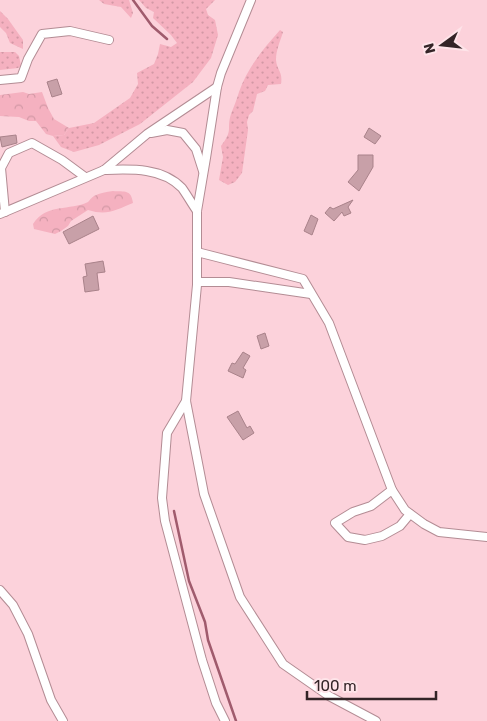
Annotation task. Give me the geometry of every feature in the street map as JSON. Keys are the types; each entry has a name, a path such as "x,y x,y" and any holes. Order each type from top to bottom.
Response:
{"street":[{"path":"251,0 217,87 203,172 197,211 197,282 186,401 204,494 240,596 283,664 329,696 376,721"},
{"path":"0,80 20,78 42,34 70,31 109,40"},
{"path":"104,170 147,134 217,87"},
{"path":"147,134 167,130 183,133 196,150 203,172"},
{"path":"85,177 62,160 32,143 9,153 1,168 3,213 104,170 134,169 169,178 181,188 197,211"},
{"path":"196,252 302,279 329,323 392,490 405,510 439,532 487,537"},
{"path":"197,282 230,282 312,294"},
{"path":"186,401 167,433 162,498 165,521 202,660 216,703 226,721"},
{"path":"392,490 371,506 352,512 335,523 348,537 365,540 382,536 400,526 410,514"},
{"path":"0,590 13,604 28,634 51,700 63,721"}],"green space":[{"path":"99,0 129,0 133,13 131,18 121,7 104,4"},
{"path":"139,0 215,0 206,9 208,15 215,20 218,35 211,58 193,82 140,124 99,145 74,152 61,147 53,136 64,135 69,128 94,123 130,98 138,84 137,73 154,64 160,44 171,47 177,43 153,18 154,12 146,8"},
{"path":"0,11 23,40 23,49 10,43 6,33 0,27"},
{"path":"280,30 283,32 277,49 276,60 281,76 281,84 268,85 265,91 257,94 253,111 249,115 247,122 248,130 242,173 235,182 228,185 219,180 223,157 221,146 229,133 231,114 242,83 251,67"},
{"path":"0,52 15,52 19,56 21,66 0,70"},
{"path":"23,92 29,94 42,92 54,119 69,128 64,135 53,136 46,134 36,121 29,121 19,117 0,116 0,95"},
{"path":"113,191 129,193 133,203 106,212 88,210 55,234 34,229 33,224 38,217 51,210 81,205 96,195"}],"building":[{"path":"57,79 62,94 52,97 47,82"},
{"path":"369,128 381,136 375,144 364,137"},
{"path":"16,135 17,143 2,147 0,137"},
{"path":"358,155 373,155 373,167 359,191 348,182 358,170"},
{"path":"353,200 348,207 351,213 344,216 342,212 334,221 325,213 330,207 333,209"},
{"path":"311,215 318,219 312,235 304,231"},
{"path":"93,216 99,229 69,244 63,232"},
{"path":"103,261 105,272 97,273 99,290 85,292 83,277 87,276 85,264"},
{"path":"265,333 269,346 261,349 257,336"},
{"path":"243,352 250,356 243,368 246,370 243,378 228,371 232,363 235,364"},
{"path":"238,411 247,428 250,426 254,433 243,440 227,417"}],"waterway":[{"path":"133,0 152,26 167,39"},
{"path":"174,511 189,581 205,622 208,640 236,721"}]}
